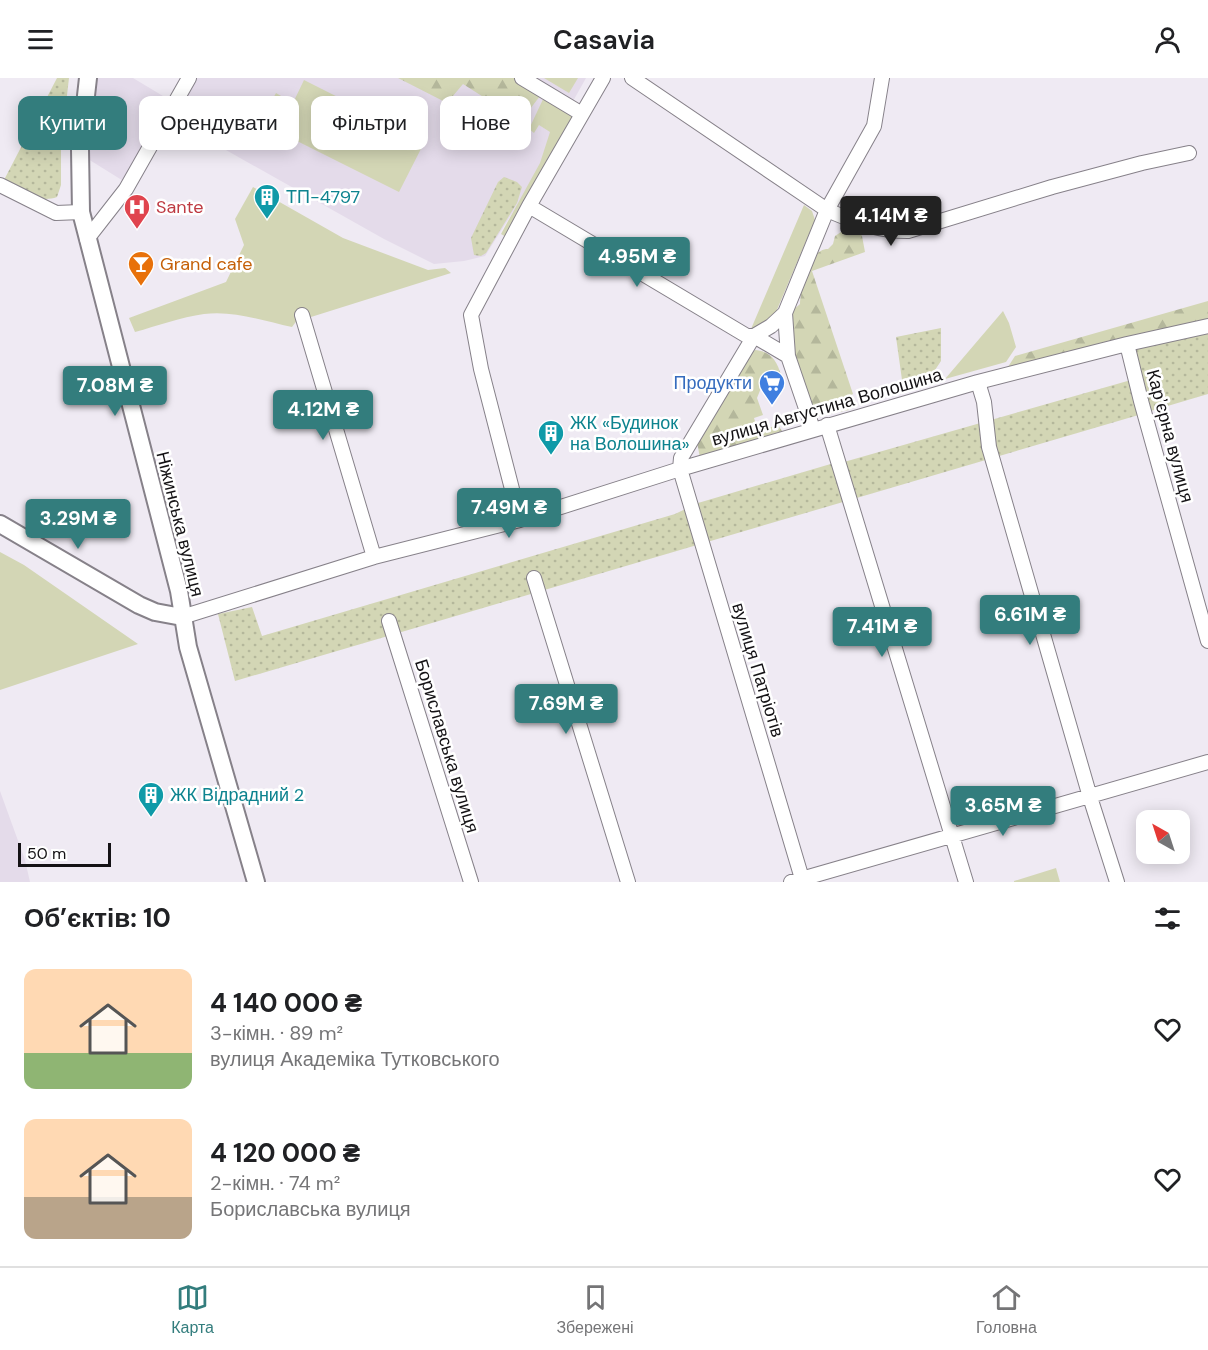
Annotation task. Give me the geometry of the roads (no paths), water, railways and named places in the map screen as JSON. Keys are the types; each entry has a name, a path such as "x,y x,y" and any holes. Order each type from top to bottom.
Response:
{"main road":[{"name":"Ніжинська вулиця","path":"88,78 80,149 81,212 179,591 188,647 256,882"},
{"path":"0,524 139,605 155,612 182,616"}],"street":[{"path":"87,239 126,189 189,78"},
{"path":"522,78 582,114"},
{"path":"520,520 481,369 471,315 529,206 603,78"},
{"path":"633,78 827,210 858,224 887,231 908,231 1052,187 1189,153"},
{"path":"680,469 681,458 754,336 771,326 785,313 827,210 874,126 882,78"},
{"path":"0,185 56,213 81,212"},
{"path":"529,206 747,336 754,336 788,356"},
{"path":"785,313 788,356 820,427 966,882"},
{"path":"302,315 374,557"},
{"name":"вулиця Августина Волошина","path":"182,616 374,557 520,520 680,469 978,382 1208,326"},
{"name":"Карʼєрна вулиця","path":"1127,344 1140,399 1208,641"},
{"path":"978,382 984,402 989,447 1090,797 1118,882"},
{"name":"вулиця Патріотів","path":"680,469 798,881"},
{"path":"534,578 628,882"},
{"name":"Бориславська вулиця","path":"388,621 471,882"},
{"path":"798,881 1208,762"}],"place":[{"name":"ТП-4797","path":"267,220"},
{"name":"Sante","path":"137,230"},
{"name":"Grand cafe","path":"141,287"},
{"name":"Продукти","path":"772,406"},
{"name":"ЖК «Будинок на Волошина»","path":"551,456"},
{"name":"ЖК Відрадний 2","path":"151,818"}]}
